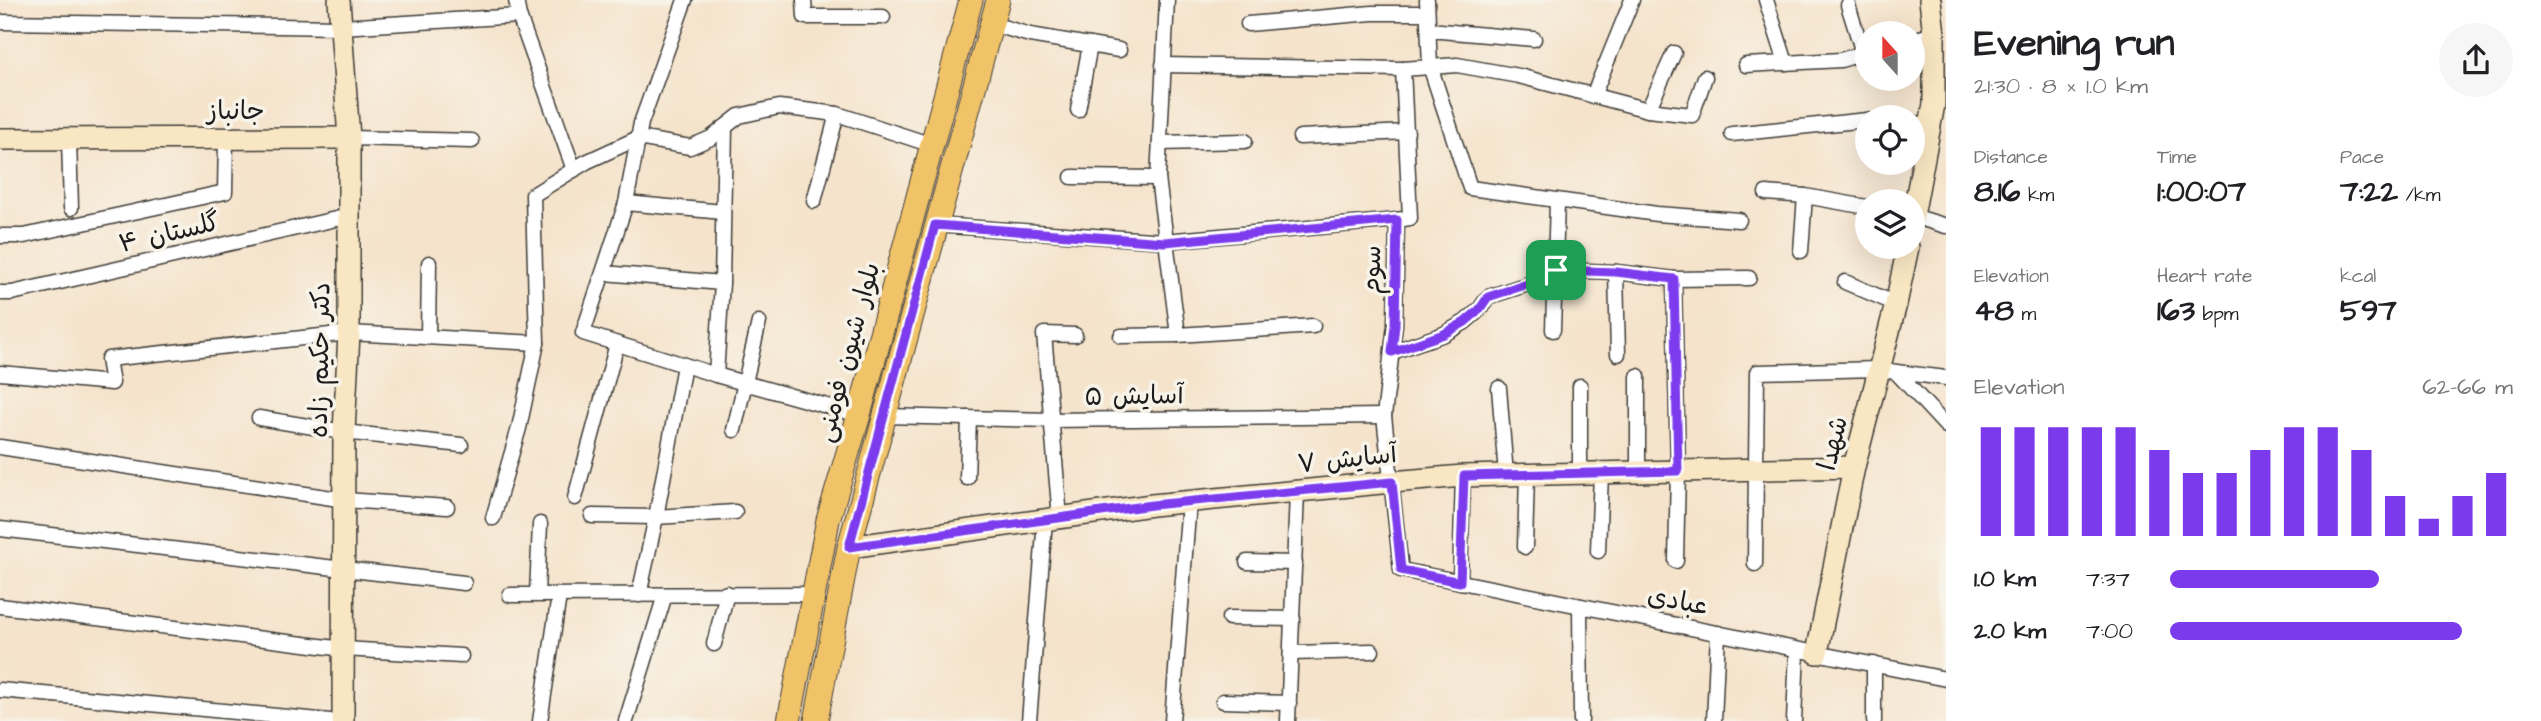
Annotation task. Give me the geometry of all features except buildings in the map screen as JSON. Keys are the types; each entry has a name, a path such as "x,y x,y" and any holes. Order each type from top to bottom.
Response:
{"main road":[{"name":"بلوار شیون فومنی","path":"789,721 828,520 971,0"},
{"name":"بلوار شیون فومنی","path":"819,710 849,547 998,0"},
{"path":"795,692 819,710"}],"street":[{"name":"دکتر حکیم زاده","path":"339,0 349,138 343,721"},
{"path":"516,0 519,16 574,170"},
{"path":"685,0 641,123 626,203 583,333 716,376 859,415"},
{"path":"804,0 805,17 883,17"},
{"path":"1167,0 1158,178 1178,335"},
{"path":"1593,96 1632,0"},
{"path":"1766,0 1786,63"},
{"path":"1848,5 1855,24"},
{"path":"1248,24 1427,7 1430,66 1470,188 1657,214 1739,220"},
{"path":"0,22 341,27 519,16"},
{"path":"1925,118 1934,104 1936,16"},
{"path":"992,24 1030,35 1119,50"},
{"path":"1429,30 1534,39"},
{"path":"1078,110 1090,45"},
{"path":"1648,110 1674,53"},
{"path":"1746,65 1841,60 1855,55"},
{"path":"1163,65 1403,69 1458,65 1519,76 1648,110 1692,115 1705,78"},
{"name":"سوم","path":"1401,570 1384,416 1395,325 1397,220 1409,218 1403,69"},
{"path":"493,518 519,428 537,343 533,195 574,170 638,138 690,146 711,138 739,116 779,107 837,114 932,145"},
{"path":"814,201 837,114"},
{"path":"1732,135 1855,121"},
{"path":"716,376 722,282 725,127"},
{"path":"1300,137 1407,132"},
{"path":"0,236 24,236 225,192 226,138"},
{"name":"جانباز","path":"0,139 349,138 472,141"},
{"path":"69,139 71,208"},
{"path":"1160,143 1245,141"},
{"path":"1072,177 1158,178"},
{"path":"1766,193 1805,196 1855,205"},
{"path":"1801,251 1805,196"},
{"path":"1553,330 1557,201"},
{"path":"626,203 723,212"},
{"name":"گلستان ۴","path":"0,293 26,290 349,216"},
{"path":"935,225 1165,242 1397,220"},
{"path":"1925,220 1946,226"},
{"name":"شهدا","path":"1807,651 1854,467 1888,371 1896,304 1905,259"},
{"path":"428,337 429,263"},
{"path":"1392,352 1444,334 1465,322 1479,310 1488,297 1546,278 1556,270 1616,272 1674,279 1749,278"},
{"path":"1616,272 1618,354"},
{"path":"604,273 722,282"},
{"path":"1674,279 1678,471 1676,561"},
{"path":"1845,282 1896,304"},
{"path":"734,430 759,322"},
{"path":"1121,336 1313,326"},
{"path":"0,373 112,383 108,359 349,333 537,343"},
{"path":"1029,721 1053,519 1051,420 1044,334 1075,335"},
{"path":"575,498 617,344"},
{"path":"639,595 684,365"},
{"path":"1888,371 1946,426"},
{"path":"1755,564 1757,372 1888,371 1946,378"},
{"path":"1638,376 1638,472"},
{"path":"1580,386 1598,551"},
{"path":"1499,388 1516,475 1525,547"},
{"name":"آسایش ۵","path":"885,416 1051,420 1384,416"},
{"path":"259,418 344,432 461,444"},
{"path":"967,478 969,418"},
{"path":"0,447 345,500 447,507"},
{"name":"آسایش ۷","path":"849,547 1189,502 1464,476 1854,467"},
{"path":"1460,582 1464,476"},
{"path":"1289,721 1297,492"},
{"path":"1172,721 1189,502"},
{"path":"592,516 656,517 735,512"},
{"path":"537,594 540,524"},
{"path":"0,529 464,583"},
{"path":"1247,562 1295,563"},
{"name":"عبادی","path":"1401,570 1946,679"},
{"path":"714,644 727,593"},
{"path":"510,595 814,594"},
{"path":"626,721 665,595"},
{"path":"540,721 559,596"},
{"path":"0,606 344,649 461,656"},
{"path":"1580,606 1581,721"},
{"path":"1229,618 1293,619"},
{"path":"1714,721 1718,633"},
{"path":"1291,653 1372,651"},
{"path":"1794,721 1807,651"},
{"path":"1874,664 1874,721"},
{"path":"0,690 330,721"},
{"path":"1223,701 1289,703"}],"route":[{"path":"1397,220 1392,352 1444,334 1465,322 1479,310 1488,297 1546,278 1556,270 1616,272 1674,279 1678,471 1464,476 1460,582 1401,570 1392,482 1152,505 849,547 935,225 1165,242 1397,220"}]}
